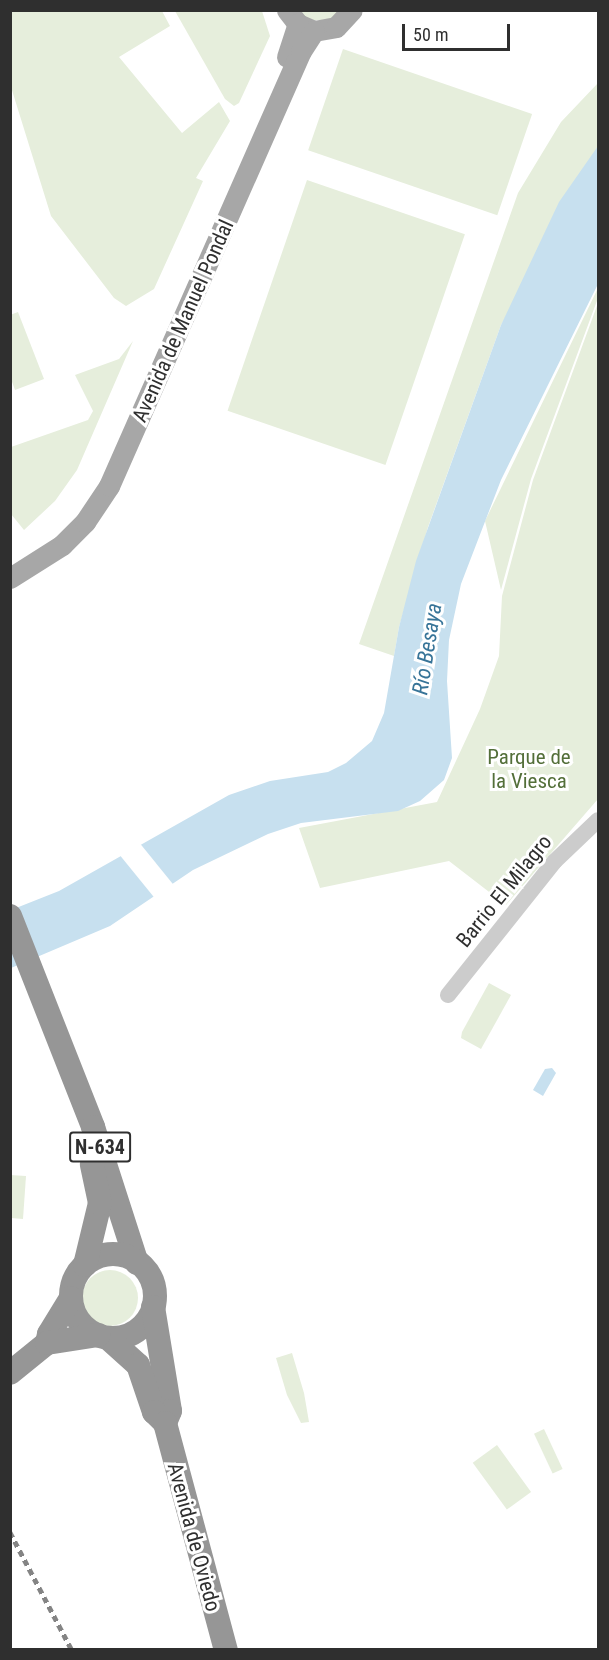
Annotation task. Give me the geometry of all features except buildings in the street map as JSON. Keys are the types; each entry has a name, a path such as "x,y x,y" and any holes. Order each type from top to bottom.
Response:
{"highway":[{"name":"N-634","path":"10,916 98,1186 98,1218 85,1265 73,1283 71,1298 81,1323 103,1336"},
{"name":"N-634","path":"10,961 49,1035 105,1160 137,1263 153,1286 153,1307"},
{"path":"85,1265 111,1255 137,1263"},
{"path":"10,1373 47,1343 61,1310 71,1298"},
{"path":"47,1343 103,1336 121,1337 139,1329 153,1307"},
{"name":"Avenida de Oviedo","path":"153,1307 170,1411 165,1423"},
{"name":"Avenida de Oviedo","path":"103,1336 138,1365 154,1412 165,1423 226,1650"}],"main road":[{"path":"300,22 336,27 352,10"},
{"name":"Avenida de Manuel Pondal","path":"10,566 69,522 105,468 300,22"},
{"name":"Avenida de Manuel Pondal","path":"10,578 62,545 90,516 109,486 301,51 300,22"}],"street":[{"name":"Barrio El Milagro","path":"448,995 555,861 598,820"}],"green space":[{"path":"11,10 162,11 170,26 119,57 182,133 219,102 230,121 196,178 203,181 154,289 126,306 114,298 51,216 11,87"},
{"path":"175,11 262,11 270,36 239,103 234,106 225,99"},
{"path":"297,11 341,11 331,20 308,20"},
{"path":"343,49 532,114 497,215 308,150"},
{"path":"598,83 598,146 501,325 428,527 399,627 394,656 359,644 518,193 561,122"},
{"path":"307,180 465,234 385,465 228,411"},
{"path":"598,288 598,298 531,479 501,590 485,521"},
{"name":"Parque de la Viesca","path":"598,303 598,799 506,905 449,861 320,888 299,828 437,802 480,709 499,656 502,596 533,480"},
{"path":"18,312 44,379 15,390 11,379 10,315"},
{"path":"133,341 77,470 55,501 24,530 11,514 11,447 88,420 93,411 75,375 119,359"},
{"path":"489,983 511,995 481,1049 461,1038 462,1032"},
{"path":"10,1175 26,1176 23,1219 11,1218"},
{"path":"105,1270 115,1270 130,1278 136,1287 138,1298 136,1309 130,1318 115,1326 105,1326 94,1321 87,1314 82,1303 82,1293 87,1282 94,1275"},
{"path":"292,1353 304,1393 309,1422 301,1423 287,1395 276,1358"},
{"path":"544,1429 563,1469 553,1474 534,1434"},
{"path":"497,1445 531,1492 507,1510 473,1463"}],"water":[{"name":"Río Besaya","path":"598,146 598,284 501,480 461,584 449,640 447,681 452,758 444,780 420,801 398,811 301,823 268,834 193,870 110,926 11,968 11,910 59,891 229,795 270,781 328,772 346,763 372,741 384,713 399,627 416,561 501,325 559,202"},
{"path":"552,1068 556,1073 543,1096 533,1090 545,1069"}],"pier":[{"path":"138,841 175,886 157,901 120,855"}],"railway":[{"path":"10,1532 72,1650"}]}
